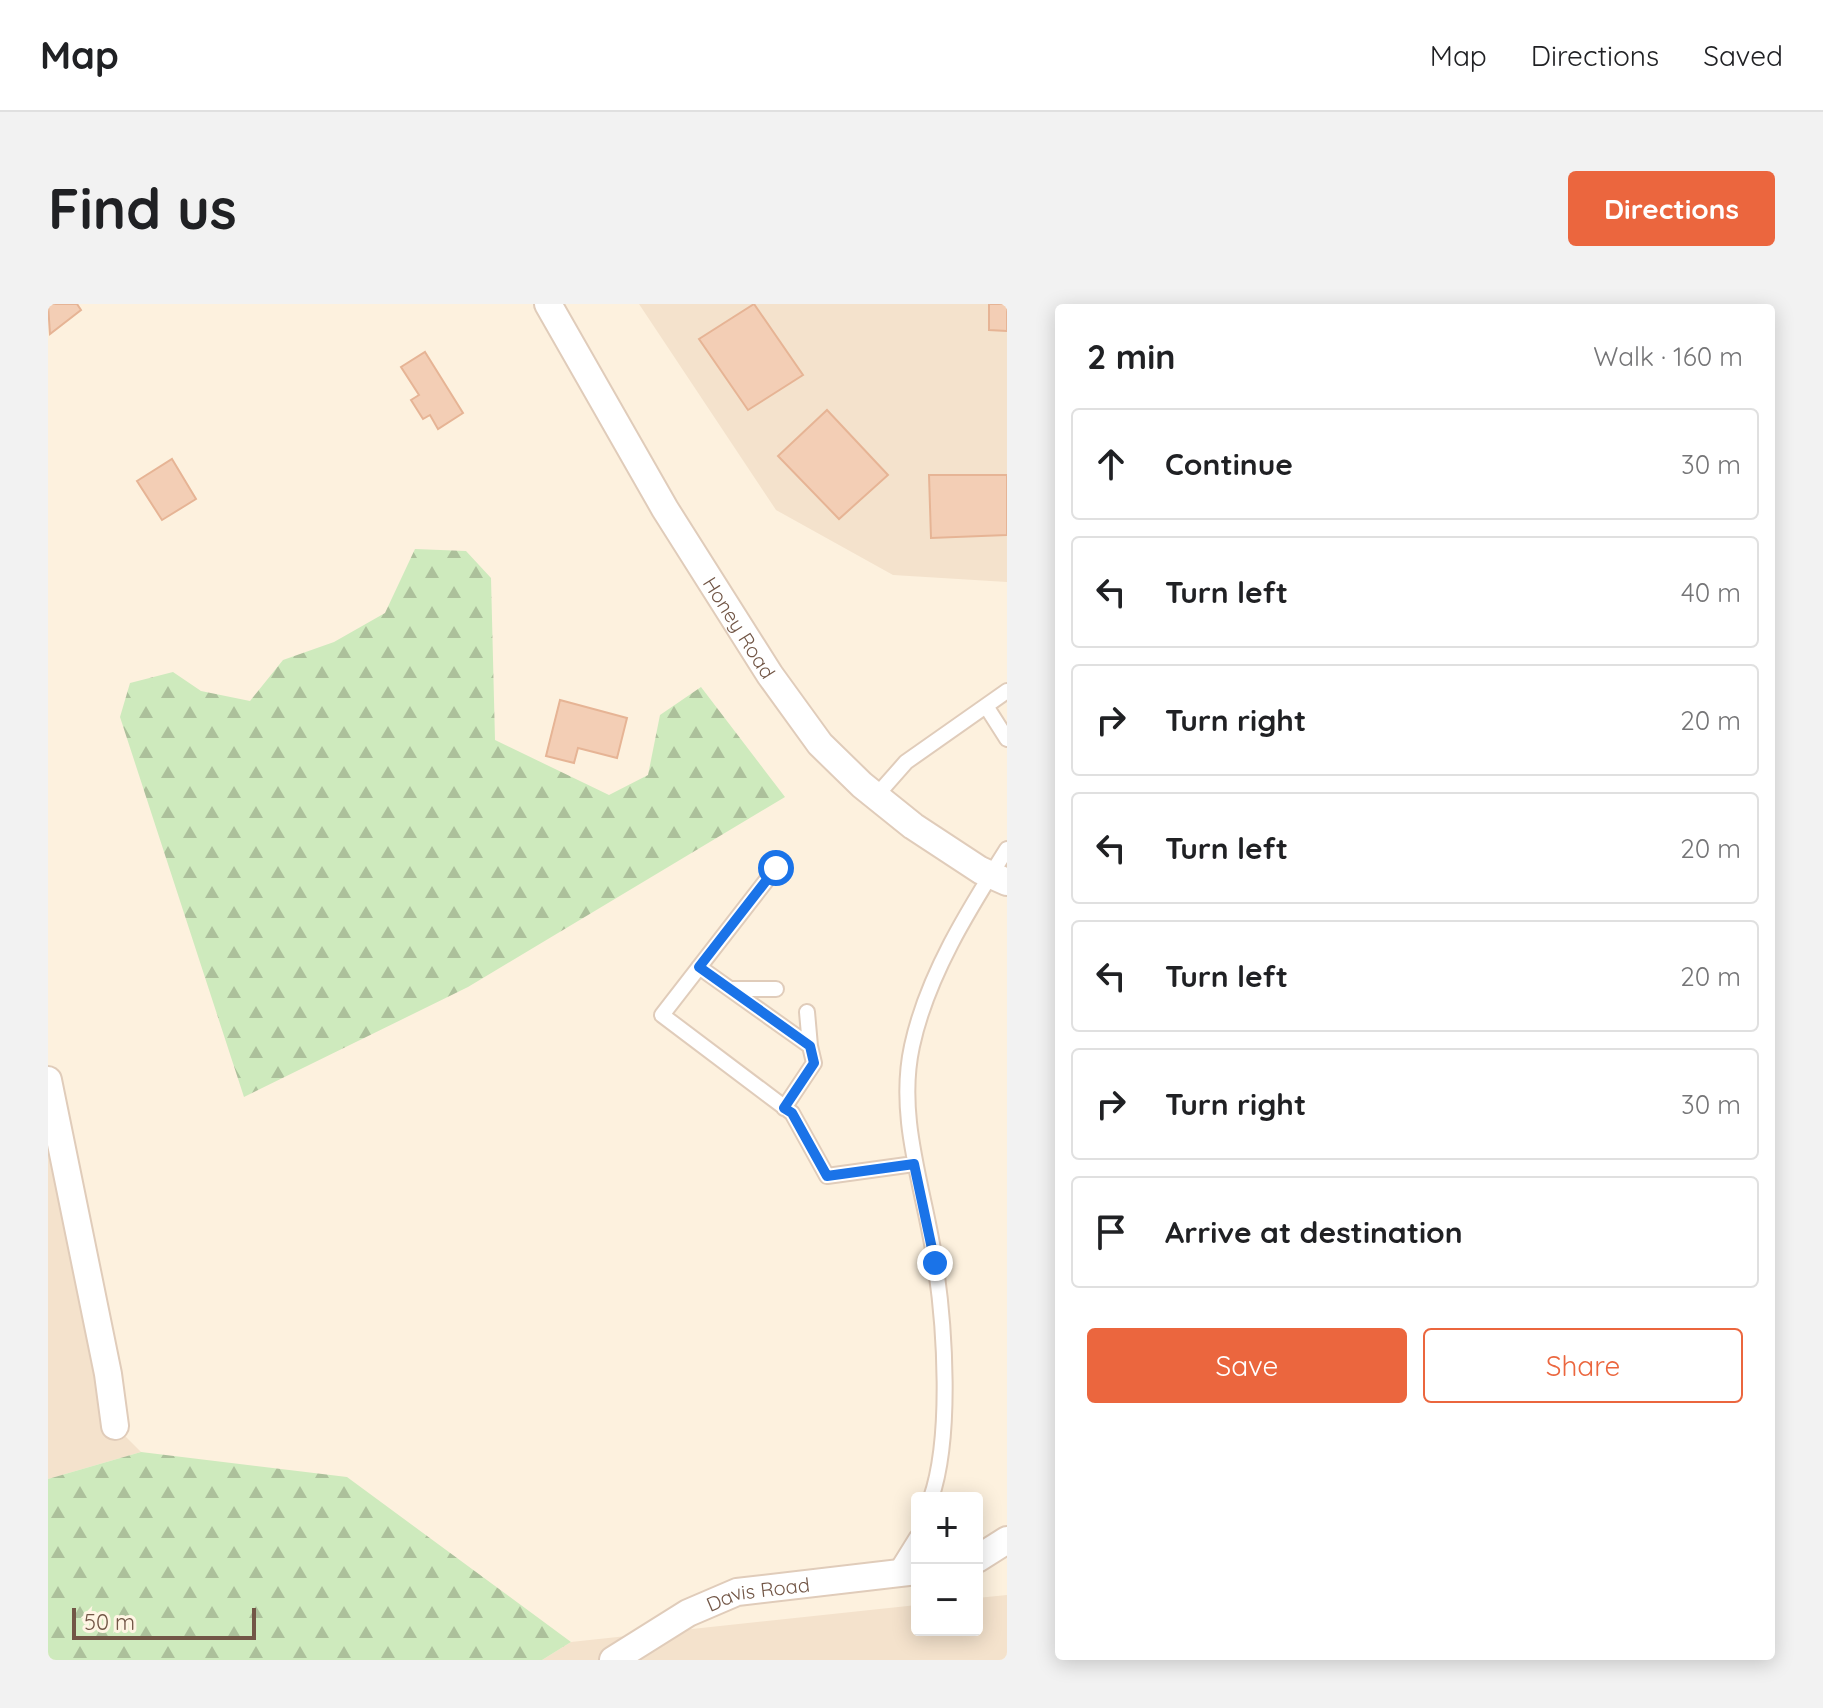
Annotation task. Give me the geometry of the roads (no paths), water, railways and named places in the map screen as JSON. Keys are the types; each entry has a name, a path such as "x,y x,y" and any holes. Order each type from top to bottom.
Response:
{"street":[{"name":"Honey Road","path":"548,304 665,509 770,675 820,744 913,826 999,879"},
{"path":"48,1080 108,1374 115,1426"},
{"path":"983,1555 1007,1540"},
{"name":"Davis Road","path":"613,1660 688,1613 737,1592 905,1573"}],"lane":[{"path":"876,796 906,762 1007,691"},
{"path":"986,706 1007,739"},
{"path":"933,1492 940,1472 943,1371 935,1263 914,1164 907,1096 912,1046 953,941 999,879 1007,849"},
{"path":"776,868 662,1015 792,1113 827,1176 914,1164"},
{"path":"699,967 810,1046"},
{"path":"732,989 776,989"},
{"path":"784,1108 814,1063 807,1012"}]}
